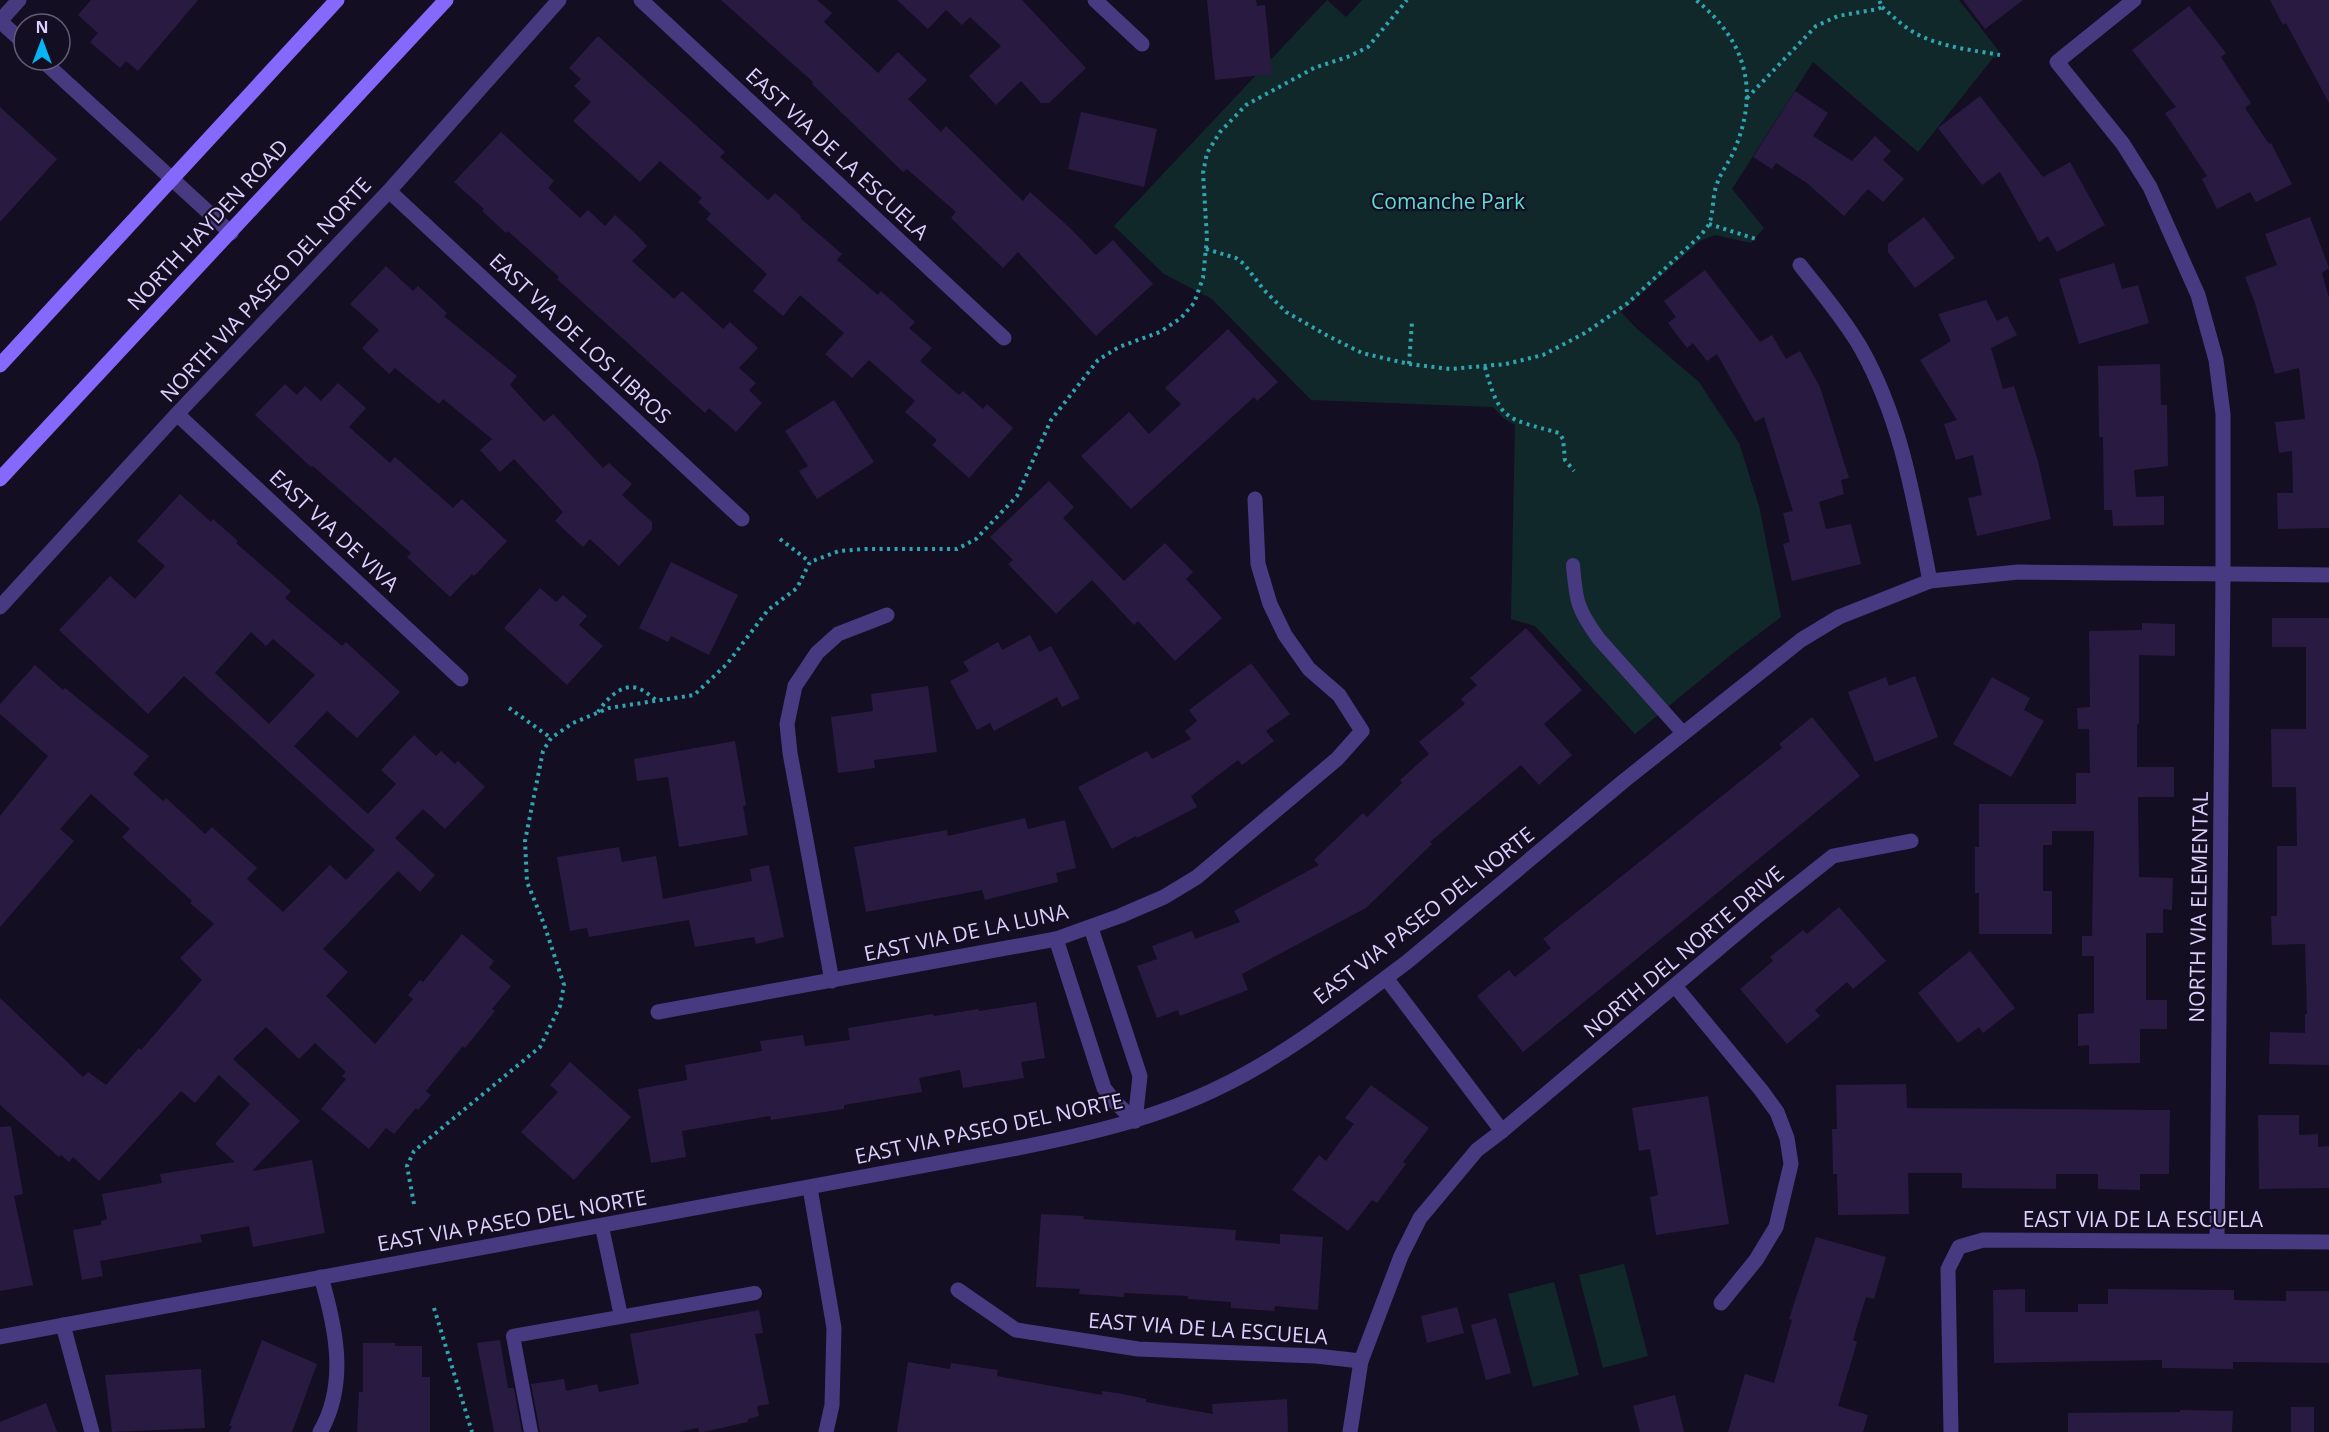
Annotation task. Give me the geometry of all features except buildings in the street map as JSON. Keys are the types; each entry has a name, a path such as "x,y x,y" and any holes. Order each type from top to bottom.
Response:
{"main road":[{"path":"0,365 337,0"},
{"name":"NORTH HAYDEN ROAD","path":"0,479 446,0"}],"street":[{"path":"12,32 0,21 19,0"},
{"name":"NORTH VIA PASEO DEL NORTE","path":"0,607 177,414 389,191 559,0"},
{"name":"EAST VIA DE LA ESCUELA","path":"641,0 1004,338"},
{"path":"1095,0 1142,44"},
{"name":"NORTH VIA ELEMENTAL","path":"2134,0 2057,62 2123,144 2150,187 2198,295 2216,360 2223,414 2217,1241"},
{"path":"55,72 231,233"},
{"name":"EAST VIA DE LOS LIBROS","path":"389,191 742,519"},
{"path":"1800,265 1861,349 1881,390 1902,445 1929,581"},
{"name":"EAST VIA DE VIVA","path":"177,414 461,679"},
{"name":"EAST VIA DE LA LUNA","path":"658,1012 1056,939 1091,928 1164,897 1197,877 1337,759 1362,731 1338,695 1309,669 1285,635 1270,604 1258,564 1255,499"},
{"name":"EAST VIA PASEO DEL NORTE","path":"0,1337 810,1188 1089,1134 1135,1121 1232,1081 1272,1058 1386,978 1683,733 1802,640 1839,617 1929,581 2018,573 2223,573"},
{"path":"2223,573 2329,575"},
{"path":"832,981 790,753 787,724 795,686 817,653 838,634 887,615"},
{"name":"NORTH DEL NORTE DRIVE","path":"1350,1432 1361,1361 1401,1256 1420,1218 1477,1150 1755,918 1833,856 1911,841"},
{"path":"1091,928 1140,1076 1135,1121"},
{"path":"1056,939 1104,1088 1135,1121"},
{"path":"1386,978 1502,1131"},
{"path":"1675,986 1777,1112 1787,1138 1790,1155 1791,1164 1786,1192 1776,1227 1756,1260 1721,1303"},
{"path":"810,1188 834,1328 832,1405 826,1432"},
{"name":"EAST VIA DE LA ESCUELA","path":"1951,1432 1948,1269 1959,1247 1983,1240 2329,1242"},
{"path":"320,1432 329,1417 337,1387 337,1353 321,1277"},
{"name":"EAST VIA DE LA ESCUELA","path":"958,1290 1016,1330 1138,1349 1284,1355 1361,1361"},
{"path":"63,1325 92,1432"}],"lane":[{"path":"1573,565 1579,610 1588,624 1683,733"},
{"path":"602,1227 621,1316"},
{"path":"531,1432 513,1336 755,1293"}],"path":[{"path":"414,1204 407,1166 414,1151 540,1047 560,1005 564,985 544,924 527,882 525,841 543,752 551,738 573,723 609,708 694,694 727,664 768,610 797,588 810,562 839,551 957,549 976,540 1017,496 1051,420 1098,360 1119,347 1160,332 1181,318 1194,303 1203,278 1207,238 1203,173 1207,153 1220,132 1246,105 1314,68 1350,57 1368,47 1407,0"},
{"path":"1206,249 1236,258 1286,312 1362,353 1409,364 1450,369 1485,367 1543,355 1585,333 1628,303 1701,235 1709,224 1712,198 1734,150 1743,124 1747,98 1745,69 1737,48 1725,29 1696,0"},
{"path":"1879,0 1882,7 1902,24 1926,38 1943,44 2000,55"},
{"path":"1747,98 1816,26 1838,16 1882,7"},
{"path":"1709,224 1756,239"},
{"path":"1409,364 1412,322"},
{"path":"1485,367 1498,407 1508,417 1558,433 1563,439 1565,460 1574,471"},
{"path":"780,539 810,562"},
{"path":"598,713 604,702 626,688 639,688 657,701"},
{"path":"509,708 551,738"},
{"path":"434,1308 472,1432"}],"green space":[{"name":"Comanche Park","path":"1327,0 1346,17 1362,0 1959,0 1998,50 1996,58 1993,58 1918,152 1813,62 1732,189 1764,228 1751,243 1715,235 1700,241 1621,312 1636,328 1699,382 1739,443 1759,506 1781,617 1635,734 1535,626 1511,619 1515,425 1503,418 1493,407 1311,400 1212,299 1164,274 1114,226"},
{"path":"1624,1264 1648,1356 1603,1368 1579,1275"},
{"path":"1554,1282 1579,1375 1533,1387 1508,1294"}]}
